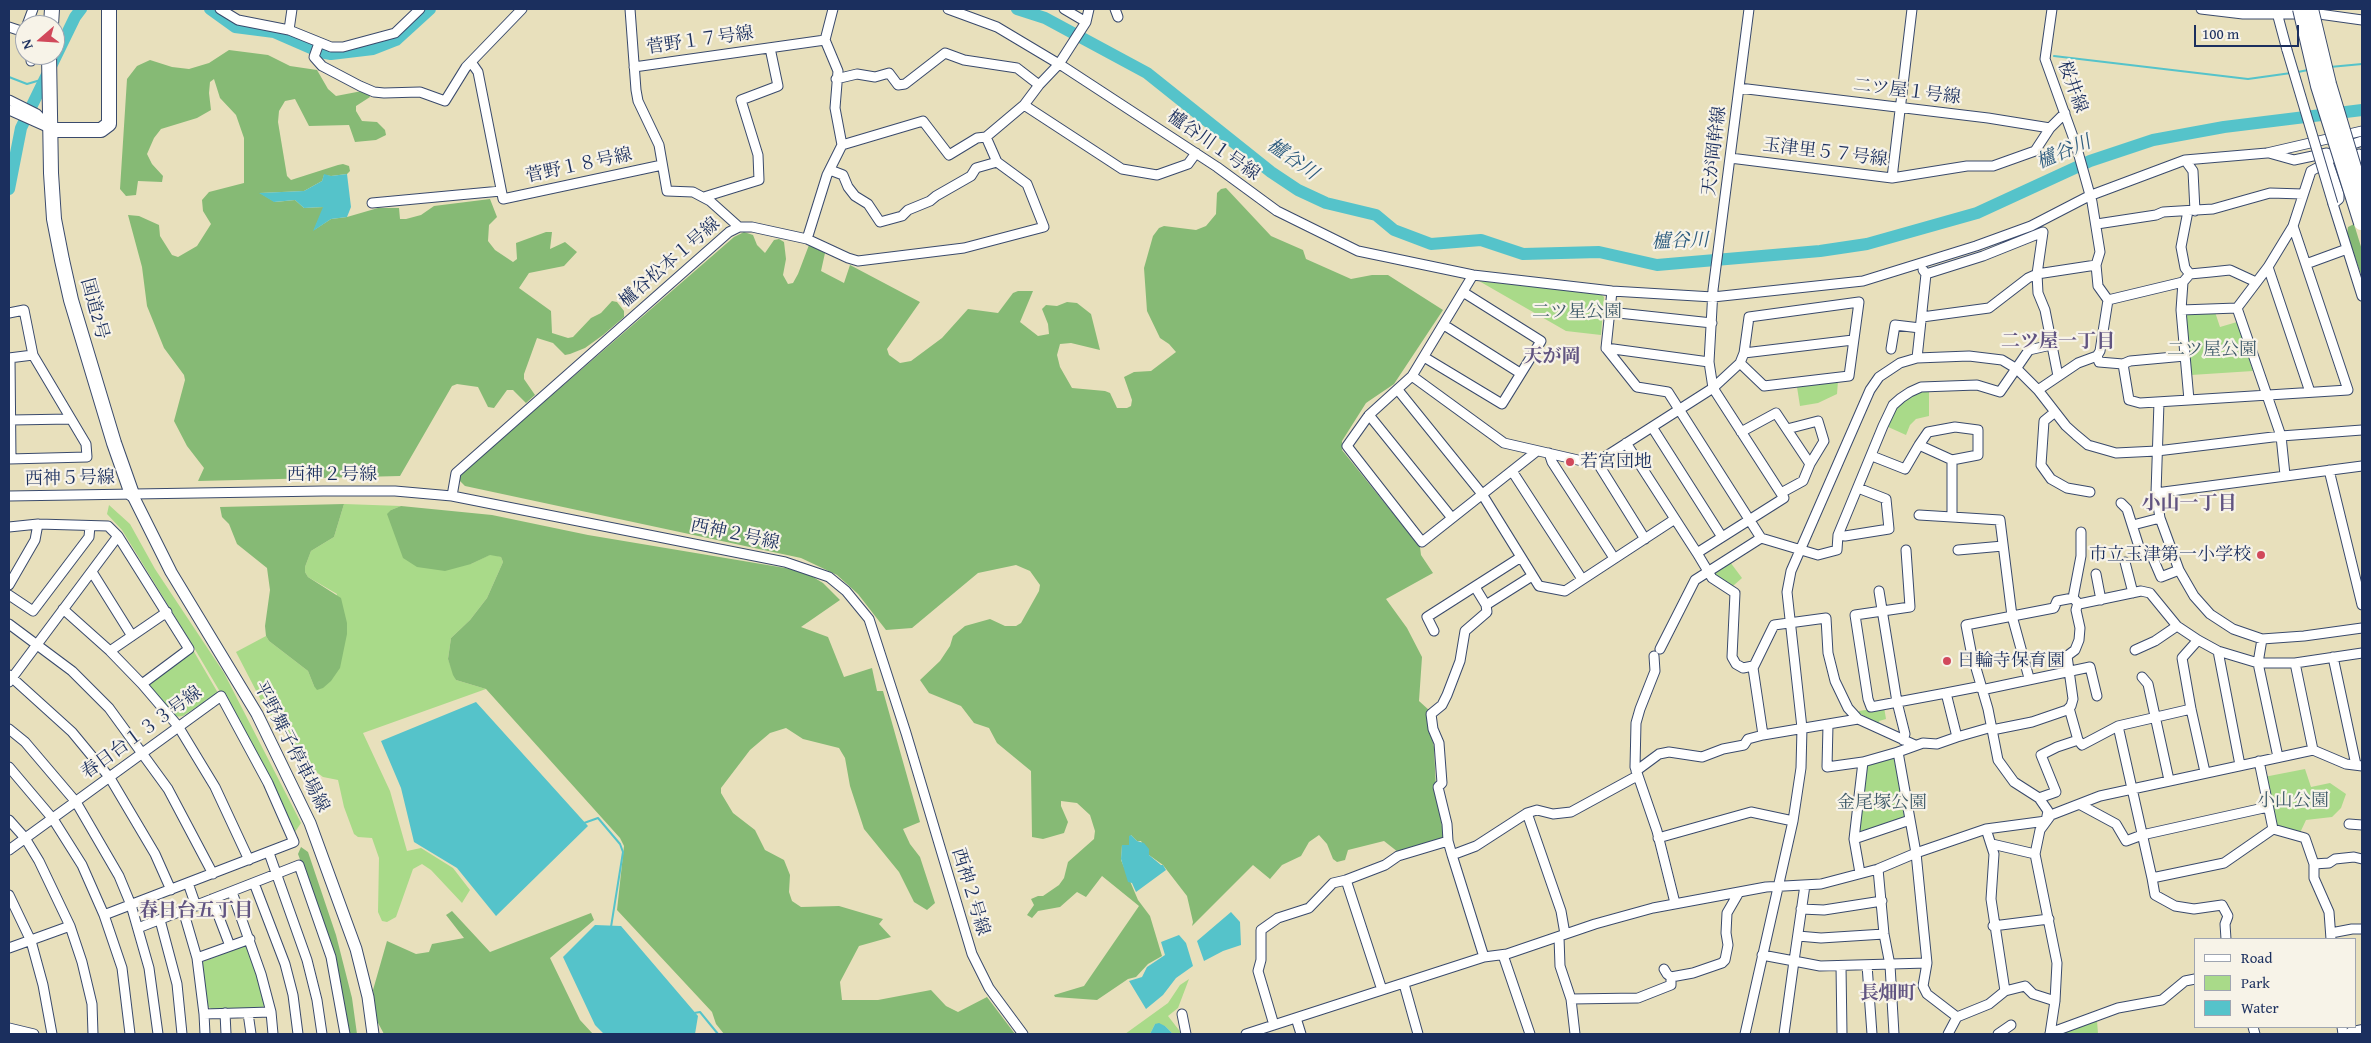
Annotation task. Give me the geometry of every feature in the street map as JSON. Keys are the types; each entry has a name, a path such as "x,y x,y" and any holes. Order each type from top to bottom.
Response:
{"highway":[{"path":"50,128 56,130 101,130 109,124 109,9"},
{"path":"2300,9 2318,86 2361,225"},
{"path":"2311,9 2329,84 2362,194"},
{"name":"国道2号","path":"49,65 48,104 54,219 71,300 114,443 132,494"},
{"path":"2352,1034 2362,1032"}],"main road":[{"name":"平野舞子停車場線","path":"132,494 171,572 257,714 310,823 342,905 356,949 368,997 373,1034"}],"street":[{"path":"220,9 238,20 290,30 318,44 331,47 343,47 395,33 420,9"},
{"path":"290,30 292,9"},
{"path":"318,44 314,57 322,66 374,92 420,92 444,101 471,62 522,9"},
{"path":"630,9 638,101 659,145 667,191 693,192 704,197 739,226"},
{"path":"807,239 830,170 842,145 835,108 838,71 825,40 833,9"},
{"name":"櫨谷川１号線","path":"948,9 997,27 1059,64 1196,153 1277,211 1358,251 1473,275 1612,291 1713,293 1862,281 2031,226 2089,193 2185,160 2266,153"},
{"path":"1064,9 1086,22"},
{"path":"842,145 923,121 949,155 978,138 986,137 1024,105 1039,85 1059,64 1086,22 1089,9"},
{"name":"天が岡幹線","path":"1713,388 1709,362 1713,293 1749,9"},
{"path":"1892,178 1912,9"},
{"name":"桜井線","path":"2052,9 2045,59 2076,145 2089,193 2100,252 2096,265 2098,286 2108,300"},
{"path":"2201,9 2244,14 2277,11 2362,20"},
{"path":"2277,11 2332,204 2362,296"},
{"name":"菅野１７号線","path":"634,67 825,40"},
{"path":"704,197 759,180 758,155 741,100 778,86 770,48"},
{"path":"836,79 857,74 875,77 883,73 889,73 898,85 905,84 945,53 964,60 1017,68 1039,85"},
{"path":"471,62 478,72 502,195"},
{"name":"二ツ屋１号線","path":"1739,88 1988,118 2050,128"},
{"path":"9,100 16,110 35,118 50,128"},
{"path":"1024,105 1122,169 1157,175 1188,164 1196,153"},
{"path":"2050,128 2065,113"},
{"name":"玉津里５７号線","path":"1730,158 1892,178 1966,166 1994,166 2034,151 2050,128"},
{"path":"2266,153 2362,131"},
{"name":"櫨谷松本１号線","path":"452,496 456,473 729,232 739,226 807,239 848,258 872,260 964,248 1044,227 1027,184 997,162 986,137"},
{"path":"2237,308 2268,267 2293,226 2311,171 2329,157 2362,141"},
{"path":"2266,153 2294,160 2360,155 2362,166"},
{"path":"2329,157 2339,194 2339,199 2332,204"},
{"path":"2185,160 2193,171 2192,211 2181,246 2185,268 2190,274"},
{"path":"830,170 843,175 848,187 856,196 868,204 880,222 902,216 908,210 930,201 971,176 976,168 997,162"},
{"name":"菅野１８号線","path":"372,203 502,195 662,165"},
{"path":"2096,224 2163,212 2213,209 2270,193 2303,194"},
{"path":"2123,364 2129,400 2140,403 2348,390 2293,226"},
{"path":"1926,274 1983,256 2043,232 2037,274 2038,293 2045,310 2050,345 2058,376"},
{"path":"2306,264 2347,249"},
{"path":"1917,358 1926,274 1918,264"},
{"path":"1922,317 1989,308 2028,278 2037,274 2096,265"},
{"path":"2268,267 2310,392"},
{"path":"2038,390 2078,362 2096,356 2100,351 2108,300 2182,282 2190,274 2230,270 2256,282"},
{"path":"1473,275 1412,376 1369,415 1347,446 1422,542 1538,451"},
{"path":"2182,282 2181,310 2189,400"},
{"path":"1612,291 1606,348 1637,387 1668,392 1761,538 1800,548 1818,555 1837,550 1838,535 1894,405 1910,392 1921,387 1977,385 2000,392 2029,350 2050,345"},
{"path":"1424,356 1502,404 1541,341 1463,292"},
{"path":"1412,376 1504,442 1591,463 1597,462 1713,388 1740,363 1744,353 1749,317 1859,302 1848,376 1764,386 1740,363"},
{"path":"2181,310 2237,308"},
{"path":"2237,308 2281,436 2285,475"},
{"path":"9,313 24,310 33,355 86,444 87,457 10,459 9,358 33,355"},
{"path":"1609,312 1712,323"},
{"path":"1444,325 1520,373"},
{"path":"1892,348 1895,325 1920,328"},
{"path":"1744,353 1853,340"},
{"path":"1606,348 1709,362"},
{"path":"2096,356 2099,362 2123,364 2130,361 2185,356"},
{"path":"1745,1034 1793,821 1802,768 1802,728 1787,592 1791,571 1870,390 1886,370 1900,362 1917,358 1989,357 2002,360 2017,369 2038,390 2066,426 2088,445 2116,454 2281,436 2362,430"},
{"path":"1713,388 1783,496"},
{"path":"1398,390 1482,494 1539,586 1565,591 1675,519"},
{"path":"2159,402 2156,493 2160,518 2179,570 2194,596 2210,614 2233,629 2262,639 2304,636 2362,628"},
{"path":"2055,412 2044,421 2041,465 2051,479 2067,488 2090,492"},
{"path":"1742,432 1776,413 1810,464"},
{"path":"1369,415 1452,518"},
{"path":"11,420 71,419"},
{"path":"1697,553 1750,520 1803,481 1810,464 1824,441 1818,421 1787,429"},
{"path":"1652,426 1722,537"},
{"path":"1872,456 1905,469 1919,445 1928,432 1955,427 1978,430 1978,455 1952,460 1919,445"},
{"path":"1626,443 1712,578 1735,593 1732,656 1736,664 1743,668 1754,666"},
{"path":"1549,454 1552,462 1614,558"},
{"path":"1952,460 1952,517"},
{"path":"1597,462 1645,539"},
{"path":"2156,493 2362,466"},
{"path":"2329,470 2362,603"},
{"path":"1512,471 1582,579"},
{"path":"1838,535 1845,536 1890,529 1886,499 1858,488"},
{"name":"西神２号線","path":"132,494 395,491 452,496 785,562 829,577 846,590 868,619 906,734 972,954 989,988 1023,1034"},
{"name":"西神５号線","path":"9,496 132,494"},
{"path":"2121,503 2127,509 2140,550 2152,556 2160,577 2179,570"},
{"path":"1919,515 2000,520 2012,616 2029,678"},
{"path":"2132,525 2160,518"},
{"path":"9,585 35,540 38,524"},
{"path":"9,527 38,524 108,526 118,536 190,649 142,684"},
{"path":"9,595 33,611 89,537 90,526"},
{"path":"2080,532 2081,556 2078,565 2075,601 2080,628 2075,650 2067,656 2073,699 2069,708 2078,740 2082,745 2118,726 2190,709"},
{"path":"118,536 10,678 72,732 110,778 155,854 171,890"},
{"path":"1675,903 1658,838 1637,774 1634,752 1636,722 1655,671 1657,653 1695,580 1761,538"},
{"path":"1958,550 2003,546"},
{"path":"1906,550 1910,607 1855,615 1868,700 1871,707 1981,686 1986,689 2090,666 2097,696"},
{"path":"1434,631 1427,617 1521,557"},
{"path":"2125,562 2133,593"},
{"path":"92,572 132,636"},
{"path":"2096,574 2101,600"},
{"path":"1486,605 1532,576"},
{"path":"1475,587 1486,605 1487,612 1465,631 1460,661 1448,696 1442,705 1431,714 1433,729 1439,743 1442,784 1438,787 1447,824 1448,842 1484,957"},
{"path":"1879,591 1897,702 1905,734 1903,740"},
{"path":"2046,821 2048,811 2039,798 2014,782 1998,760 1992,728 1966,625 2054,608 2057,601 2101,600 2141,591 2150,593 2177,626 2198,640 2218,651 2258,663 2295,662 2362,653"},
{"path":"63,609 110,651 142,684 178,726 215,787 249,860"},
{"path":"110,651 167,612"},
{"path":"1762,735 1754,666 1774,625 1826,618 1828,653 1835,681 1848,708 1858,720 1915,745"},
{"path":"9,624 72,671 109,708 168,790 213,874"},
{"path":"2135,650 2154,641 2177,626"},
{"path":"2262,639 2258,663 2278,757"},
{"path":"2198,640 2182,658 2190,709 2206,772"},
{"path":"2218,651 2240,764"},
{"path":"2194,979 2185,981 2162,1000 2118,1008 2050,1034 2058,963 2035,854 2036,840 2051,815 2100,796 2132,788 2313,750 2346,764 2359,766 2333,657"},
{"path":"2295,662 2313,750"},
{"path":"2142,677 2148,684 2169,780"},
{"path":"1946,693 1957,737"},
{"name":"春日台１３３号線","path":"9,850 220,696 268,783 294,842 270,853 104,915"},
{"path":"1828,725 1827,767 1864,762 1923,743 1937,744 1992,728 2032,722 2069,708"},
{"path":"1452,855 1476,846 1527,813 1537,810 1553,814 1571,812 1637,774 1659,754 1669,752 1702,757 1723,749 1744,745 1748,739 1762,735 1858,720"},
{"path":"2118,726 2152,878 2154,895 2175,906 2194,910 2222,905 2228,916 2224,924 2226,938"},
{"path":"9,730 25,742 76,802 112,862 131,905 138,928 153,987 158,1034"},
{"path":"2039,798 2056,792 2041,755 2078,740"},
{"path":"1898,752 1916,853 1927,963 1924,990 1926,994 1957,1017"},
{"path":"2259,761 2273,828"},
{"path":"1860,873 1854,838 1864,762"},
{"path":"9,767 53,819 82,865 104,915 122,968 130,1034"},
{"path":"2080,804 2116,824 2126,841 2142,835 2268,806"},
{"path":"1658,838 1751,812 1793,821"},
{"path":"1527,813 1561,911 1560,966 1571,999 1575,1034"},
{"path":"9,820 25,838 56,894 70,926 82,962 92,1004 93,1034"},
{"path":"1854,838 1910,820"},
{"path":"1246,1034 1484,957 1503,955 1562,935 1675,903 1778,886 1821,884 1878,869 1916,853 1986,829 2046,821"},
{"path":"2349,824 2362,825"},
{"path":"2273,828 2305,838 2314,864 2314,878 2329,912 2331,936 2352,928 2362,929"},
{"path":"2152,878 2224,863 2273,828"},
{"path":"1986,829 1994,854 1991,899 1993,926 2005,991"},
{"path":"1274,1025 1258,971 1261,960 1261,930 1278,918 1308,908 1334,884 1385,865 1398,856 1448,842"},
{"path":"1992,844 2035,854"},
{"path":"270,853 307,960 317,1000 322,1034"},
{"path":"2314,864 2329,863 2335,859 2362,859"},
{"path":"138,928 299,865 331,958 345,1034"},
{"path":"1878,869 1884,934 1890,965 1894,1034"},
{"path":"1346,880 1382,990"},
{"path":"188,883 196,906"},
{"path":"254,883 285,964 293,995 298,1034"},
{"path":"1784,1034 1805,885"},
{"path":"232,892 250,939 271,1012 273,1034"},
{"path":"1671,977 1693,974 1725,960 1728,945 1726,933 1727,913 1738,894"},
{"path":"9,895 31,940 43,985 52,1034"},
{"path":"212,899 230,946"},
{"path":"1801,909 1824,910 1882,901"},
{"path":"183,910 197,958 204,1014 204,1034"},
{"path":"1993,926 2049,919"},
{"path":"160,920 177,984 182,1034"},
{"path":"9,948 70,926"},
{"path":"1798,936 1821,938 1884,934"},
{"path":"197,958 250,939"},
{"path":"1503,955 1530,1034"},
{"path":"1762,955 1820,966 1927,963"},
{"path":"1867,965 1872,1034"},
{"path":"1841,966 1842,1034"},
{"path":"1571,999 1638,998 1671,985 1671,977 1664,969"},
{"path":"1404,984 1418,1034"},
{"path":"1948,1034 1957,1017 1989,1004 2005,991 2025,986 2033,994 2055,1000"},
{"path":"204,1014 271,1012"},
{"path":"225,1013 226,1034"},
{"path":"248,1013 250,1034"},
{"path":"1182,1014 1186,1034"},
{"path":"1296,1018 1301,1034"},
{"path":"9,1025 34,1034"},
{"path":"1998,1034 2010,1025"},
{"path":"2344,1034 2362,1027"}],"green space":[{"path":"229,50 268,55 290,66 317,70 328,89 336,96 362,91 368,92 370,97 356,106 356,111 362,121 377,122 385,130 386,135 376,140 355,142 349,125 309,126 295,99 285,101 279,111 278,122 287,176 291,180 338,165 349,166 350,171 347,174 324,175 322,181 304,191 260,193 275,202 295,200 304,208 324,207 314,230 331,219 347,217 378,208 399,208 400,219 406,219 421,215 434,206 490,199 497,217 489,225 488,241 495,250 513,262 517,259 516,243 546,232 552,232 550,249 565,242 577,252 564,266 529,273 519,288 551,311 552,333 568,338 573,337 591,318 601,313 612,301 617,302 624,311 624,317 585,348 570,354 565,355 553,343 537,338 524,374 524,379 535,395 526,403 513,390 507,390 494,408 488,407 478,387 457,384 452,386 400,476 198,481 204,468 187,446 174,421 185,380 184,375 164,348 147,306 142,267 128,215 139,216 159,225 160,236 172,255 178,257 197,246 211,224 203,211 202,200 209,192 244,183 244,138 236,115 220,98 214,79 210,82 211,110 197,118 161,129 154,138 147,154 152,164 163,176 162,182 138,181 136,195 126,196 120,189 127,79 137,66 150,60 172,67 189,69 209,63"},
{"path":"1226,188 1271,236 1303,250 1306,259 1351,279 1372,275 1388,275 1443,310 1394,384 1366,403 1342,441 1342,450 1420,547 1421,555 1433,573 1386,599 1407,628 1422,657 1419,701 1430,711 1427,717 1434,747 1436,790 1444,839 1398,852 1384,841 1348,850 1345,860 1337,862 1333,859 1327,844 1319,835 1309,842 1301,856 1282,865 1270,879 1253,865 1192,926 1193,922 1187,896 1163,865 1149,855 1141,841 1137,841 1131,835 1130,845 1122,845 1121,860 1138,900 1150,916 1162,956 1148,964 1136,977 1128,979 1097,1000 1055,997 1054,995 1084,986 1139,906 1102,876 1086,897 1077,892 1060,907 1038,911 1032,918 1027,915 1034,905 1031,899 1043,896 1059,885 1064,878 1068,862 1094,839 1095,831 1090,815 1077,803 1061,801 1061,806 1068,822 1064,833 1043,839 1032,837 1031,771 997,743 989,728 974,723 961,706 929,693 920,680 940,661 950,646 953,636 965,626 990,619 1005,626 1016,626 1021,623 1039,591 1040,585 1030,571 1016,565 978,573 912,628 886,630 858,594 837,575 801,558 465,486 460,481 460,475 734,237 744,232 753,235 757,245 765,253 774,240 779,239 784,242 786,259 783,275 788,284 793,283 798,274 809,245 825,253 821,271 844,283 850,265 920,302 887,349 889,355 900,363 911,361 942,338 968,309 998,313 1013,293 1018,291 1033,291 1020,322 1038,336 1049,334 1048,324 1042,309 1046,305 1057,306 1067,302 1077,303 1091,314 1100,350 1071,343 1060,344 1057,355 1060,367 1072,388 1105,391 1110,393 1117,408 1127,408 1131,406 1132,400 1124,377 1134,372 1151,371 1176,352 1160,338 1147,311 1144,268 1153,236 1159,228 1164,226 1196,230 1206,226 1216,214 1217,193 1221,189"},
{"path":"2354,224 2362,250 2362,277 2347,234 2348,227"},
{"name":"二ツ星公園","path":"1479,281 1601,294 1604,297 1601,335 1566,331"},
{"name":"二ツ屋公園","path":"2215,312 2220,327 2237,322 2253,371 2191,375 2185,316 2188,313"},
{"path":"1838,381 1837,394 1818,403 1800,406 1797,387"},
{"path":"1929,389 1929,416 1916,419 1910,425 1906,435 1886,426 1894,407 1907,396"},
{"path":"344,504 401,506 391,510 471,564 491,554 501,557 503,562 487,598 470,620 451,638 448,659 456,680 486,689 363,733 390,791 407,851 421,848 453,868 470,890 462,903 431,870 422,864 413,869 396,917 387,922 382,921 378,912 379,858 372,838 358,837 354,834 344,807 338,780 323,777 315,771 265,708 236,652 266,636 269,641 308,671 314,686 337,594 308,577 305,567 311,551 334,537"},
{"path":"344,504 334,537 311,551 305,567 308,577 341,598 347,623 347,634 340,668 331,681 323,688 317,690 308,671 269,641 266,636 265,626 270,590 267,568 237,544 229,524 222,517 220,507"},
{"path":"109,505 130,524 155,569 224,673 301,823 293,835 259,758 122,530 107,514"},
{"path":"401,506 492,515 588,535 803,571 823,583 840,600 801,627 828,637 844,677 872,668 877,691 883,691 920,822 903,829 910,844 920,857 935,903 927,910 914,902 899,872 864,829 850,786 845,758 839,748 803,739 786,728 770,733 750,750 721,788 721,793 733,813 755,830 765,850 784,860 790,875 789,892 792,901 801,907 839,906 883,919 879,924 891,937 859,946 840,982 842,1000 878,1000 931,990 946,1006 958,1012 987,997 1015,1034 724,1034 716,1024 712,1012 617,910 624,846 620,838 486,689 456,680 453,675 448,659 451,638 470,620 487,598 503,562 501,557 490,555 471,564 445,571 417,567 403,558 387,514"},
{"path":"1730,562 1742,578 1733,586 1716,576 1714,572"},
{"path":"193,650 218,693 183,716 174,717 148,686 149,682"},
{"path":"1884,707 1886,719 1879,721 1880,725 1859,713 1859,711"},
{"name":"金尾塚公園","path":"1889,758 1894,759 1905,816 1862,834 1858,833 1866,765"},
{"name":"小山公園","path":"2305,769 2311,787 2330,783 2346,794 2341,808 2332,817 2306,820 2299,835 2275,824 2264,777"},
{"path":"301,847 308,852 336,935 352,998 357,1034 348,1034 309,884 298,854"},
{"path":"452,911 490,952 591,913 594,920 550,958 580,1020 593,1034 384,1034 377,1021 373,990 387,941 416,954 429,952 432,944 464,938 446,915"},
{"path":"245,945 248,947 257,973 265,1002 263,1008 215,1011 207,1006 200,963"},
{"path":"1189,979 1178,1008 1168,1016 1182,1034 1173,1034 1165,1026 1155,1024 1150,1034 1125,1034 1168,1003 1180,985"},
{"path":"2097,1020 2098,1034 2062,1034 2062,1032"}],"water":[{"path":"324,174 331,176 347,174 351,207 347,217 331,219 313,231 323,207 304,208 295,200 274,202 259,193 304,191 322,181"},
{"path":"476,702 588,826 496,916 457,868 414,842 401,788 381,741"},
{"path":"1131,835 1137,841 1144,843 1149,849 1149,855 1163,865 1166,870 1136,892 1132,883 1128,882 1121,859 1122,845 1129,845 1129,836"},
{"path":"1231,912 1240,922 1241,945 1223,951 1204,961 1197,941"},
{"path":"595,925 621,926 698,1016 695,1034 604,1034 595,1025 563,957"},
{"path":"1179,935 1186,943 1193,966 1176,978 1163,995 1146,1009 1129,981 1142,977 1147,967 1165,955 1161,942"},
{"path":"1159,1023 1173,1034 1150,1034 1155,1024"}],"waterway":[{"path":"9,189 21,128 75,17 81,9"},
{"path":"210,9 235,27 274,32 320,52 331,54 373,49 396,40 430,9"},
{"name":"櫨谷川","path":"1017,9 1045,18 1147,73 1271,172 1298,190 1326,203 1376,215 1394,230 1431,244 1481,240 1523,254 1599,252 1657,265 1820,251 1867,244 1977,213 2090,161 2153,140 2224,127 2362,110"},
{"path":"2054,56 2248,79 2291,73"},
{"path":"2330,67 2362,64"},
{"path":"2298,72 2308,70"},
{"path":"9,77 27,84 44,79"},
{"path":"584,823 598,818 620,844 623,852 611,927"},
{"path":"694,1013 700,1012 718,1034"}],"place":[{"name":"若宮団地","path":"1570,462"},
{"name":"市立玉津第一小学校","path":"2261,555"},
{"name":"日輪寺保育園","path":"1947,661"}],"district":[{"name":"二ツ屋一丁目","path":"2058,342"},
{"name":"天が岡","path":"1552,357"},
{"name":"小山一丁目","path":"2189,504"},
{"name":"春日台五丁目","path":"196,911"},
{"name":"長畑町","path":"1888,994"}]}
